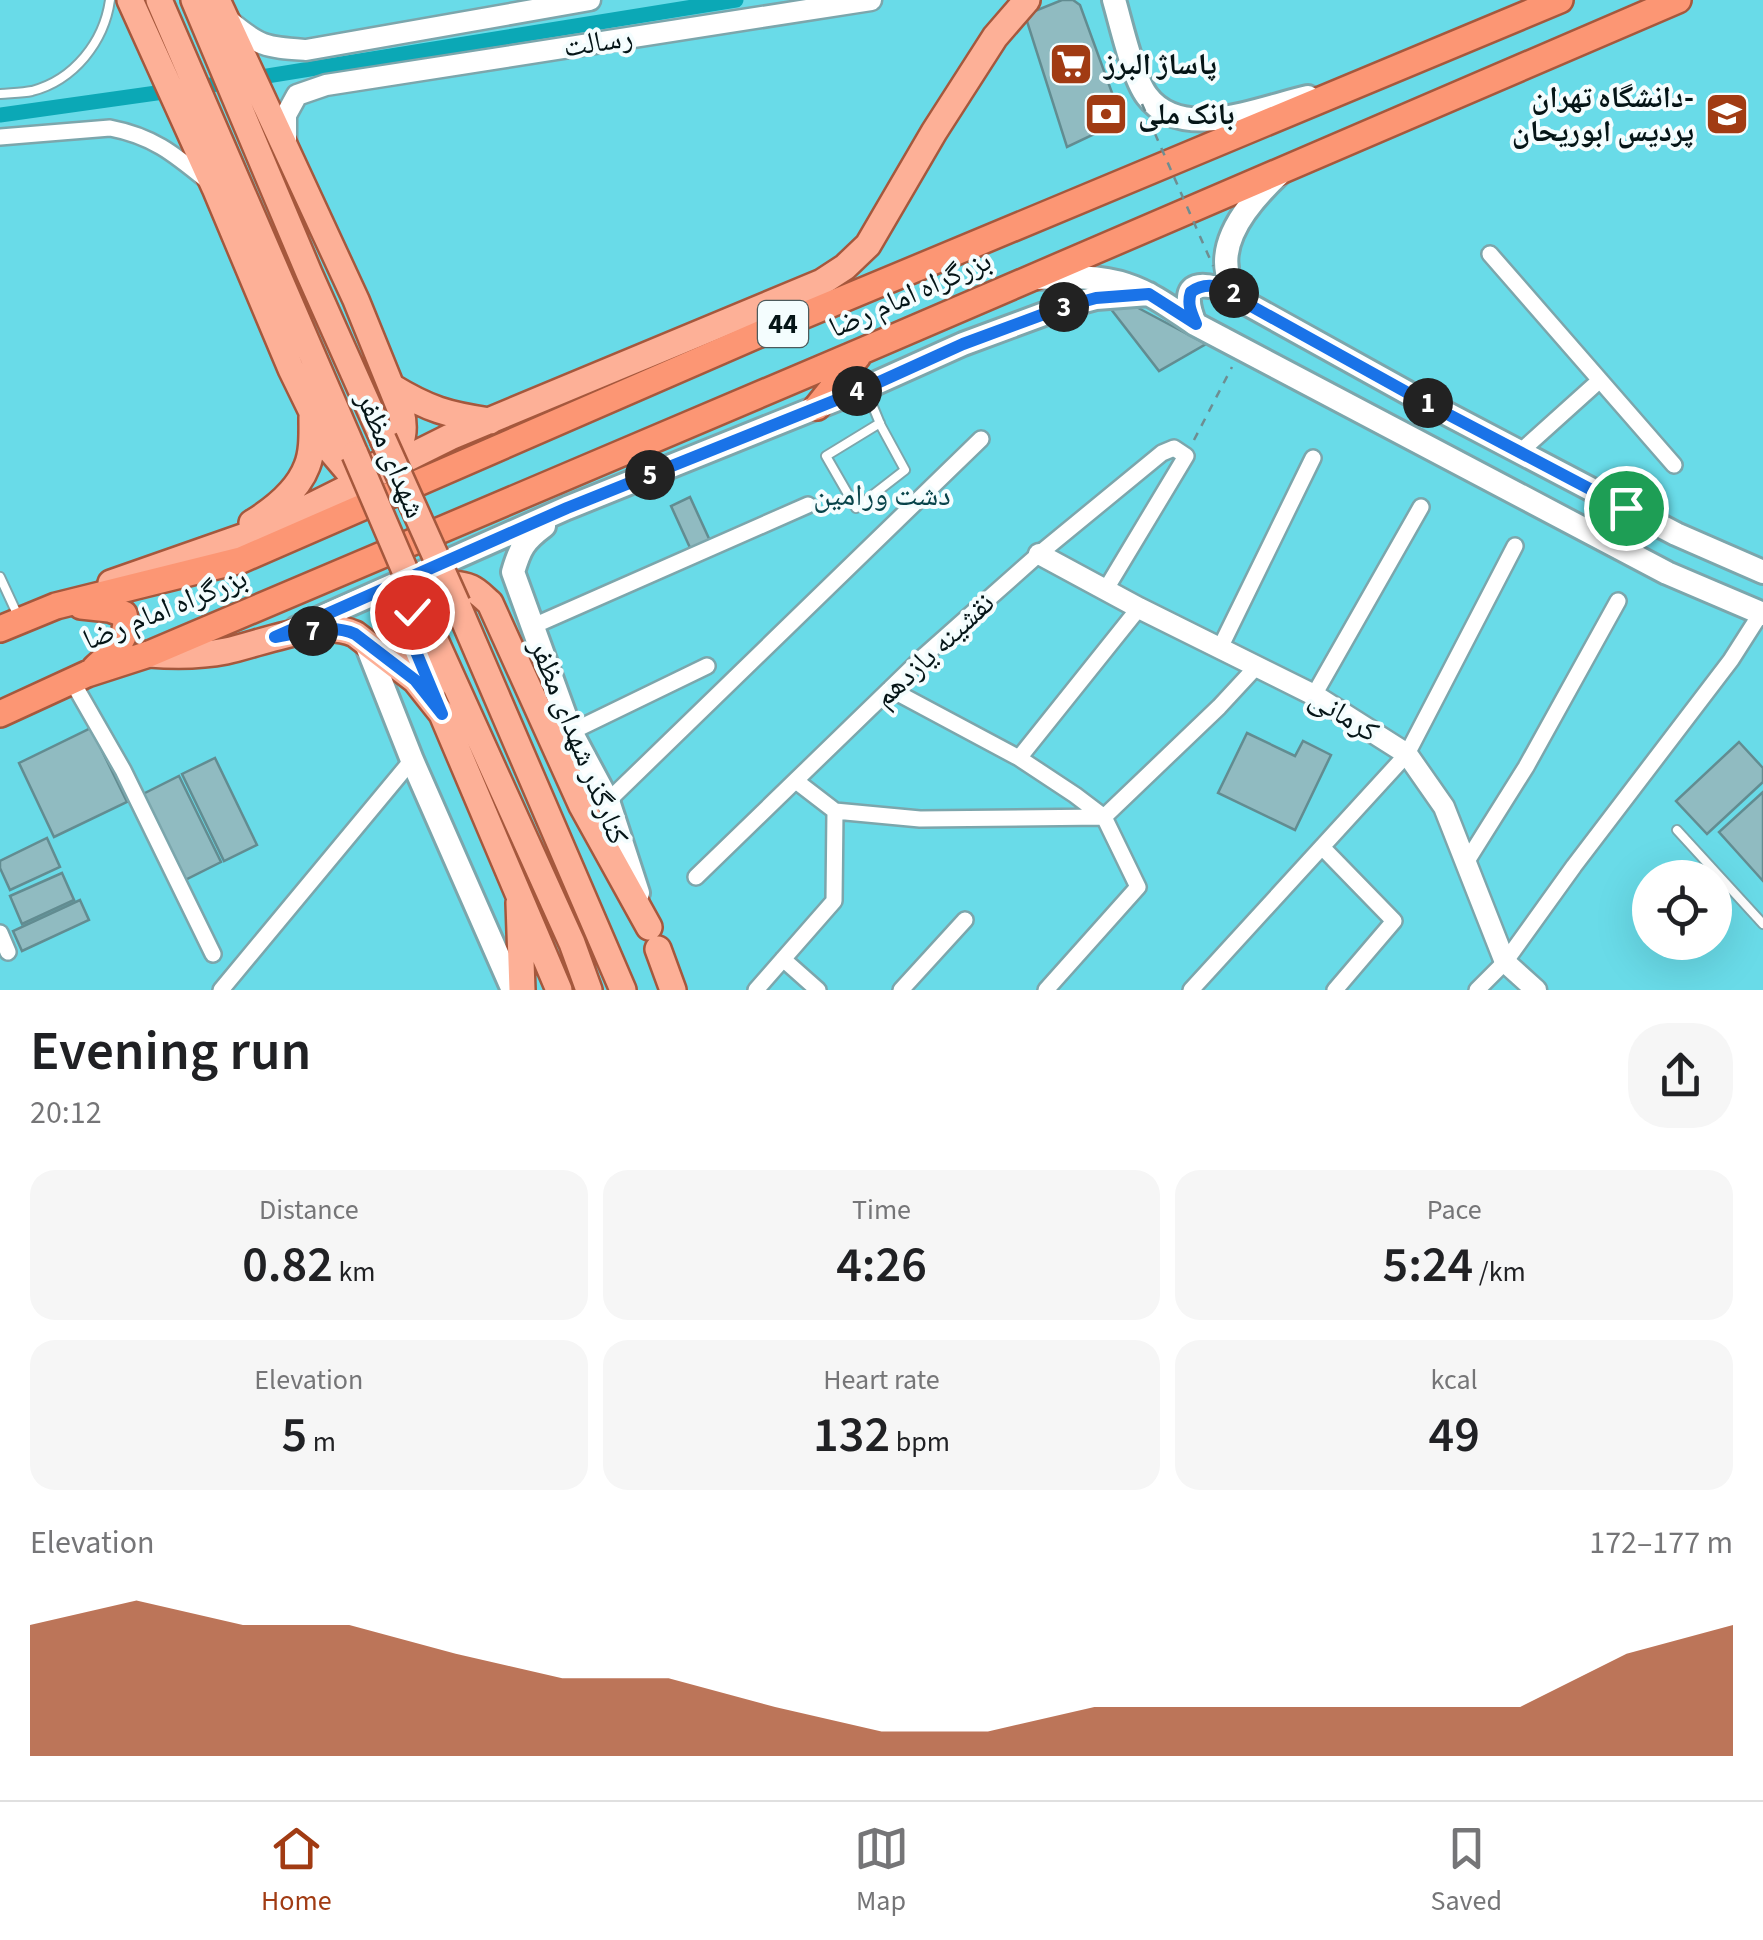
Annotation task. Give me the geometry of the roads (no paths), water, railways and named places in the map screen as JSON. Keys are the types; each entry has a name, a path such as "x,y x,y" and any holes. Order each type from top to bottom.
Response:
{"highway":[{"name":"بزرگراه امام رضا","path":"10,624 56,606 241,560 776,326 1560,0"},
{"name":"بزرگراه امام رضا","path":"0,714 862,351 1678,0"},
{"path":"817,407 862,351"},
{"path":"56,606 109,610 124,614 127,620 119,644 80,678"}],"main road":[{"path":"130,0 291,369 331,451 348,471 364,470 384,463 402,443 404,425 392,387 272,115 223,27"},
{"name":"شهدای مظفر","path":"158,0 426,620 572,943 589,990"},
{"name":"شهدای مظفر","path":"194,0 223,27 240,110 623,990"},
{"path":"56,606 265,528 450,437 822,282 868,245 985,52 1027,0"},
{"path":"1114,0 1138,79 1146,96 1161,110 1201,121 1223,119 1341,90"},
{"path":"1284,168 1255,197 1231,239 1225,260 1228,275 1244,302 1676,534 1763,572"},
{"path":"1030,278 1094,278 1126,284 1149,294 1196,324 1667,573 1762,614"},
{"path":"1196,324 1188,306 1196,287 1214,285 1237,294"},
{"path":"275,637 567,508 866,388 963,344 1096,298 1149,294"},
{"path":"392,387 422,405 490,421"},
{"path":"220,544 293,490 308,466 312,412"},
{"name":"کنارگذر شهدای مظفر","path":"567,508 528,538 513,572 570,732 608,802 654,938 680,990"},
{"path":"559,990 409,635 412,612 429,592 445,584 471,588 490,603 582,806 654,938 673,990"},
{"path":"149,654 183,656 225,651 275,637 345,630 415,680 442,714"},
{"path":"364,642 513,990"},
{"path":"520,893 522,990"}],"street":[{"name":"رسالت","path":"223,27 269,48 306,50 590,0"},
{"name":"رسالت","path":"286,149 286,115 296,95 326,84 871,0"},
{"path":"0,137 110,128 128,131 160,144 215,188"},
{"path":"1490,254 1674,464"},
{"path":"1520,452 1600,380"},
{"path":"608,802 981,440"},
{"name":"نقشینه یازدهم","path":"696,877 890,689 1039,554 1162,453 1174,448 1186,456 1106,589"},
{"path":"1220,648 1313,458"},
{"path":"531,627 808,505"},
{"path":"1314,695 1420,507"},
{"path":"1191,990 1407,754 1516,546"},
{"name":"کرمانی","path":"1039,554 1314,695 1407,754 1444,807 1505,962 1536,990"},
{"path":"1466,861 1526,767 1618,601"},
{"path":"1019,758 1139,608"},
{"path":"1477,990 1505,962 1762,614"},
{"path":"570,732 707,666"},
{"path":"796,781 834,810 920,818 1104,817 1219,708 1257,666"},
{"path":"80,678 213,954"},
{"path":"890,689 1019,758 1104,817 1138,888 1046,990"},
{"path":"221,990 412,760"},
{"path":"756,990 834,900 834,810"},
{"path":"1322,847 1394,921 1335,990"},
{"path":"901,990 965,920"},
{"path":"0,933 8,952"},
{"path":"783,958 818,990"}],"lane":[{"path":"0,94 33,90 64,76 83,60 107,18 110,0"},
{"path":"866,388 905,470 856,508 826,456 880,423"},
{"path":"0,577 10,624"},
{"path":"1677,830 1763,924"}],"waterway":[{"path":"0,115 199,87 736,0"}],"place":[{"name":"پاساژ البرز","path":"1071,64"},
{"name":"بانک ملی","path":"1106,114"},
{"name":"دانشگاه تهران- پردیس ابوریحان","path":"1727,114"}],"park label":[{"name":"دشت ورامین","path":"882,495"}]}
